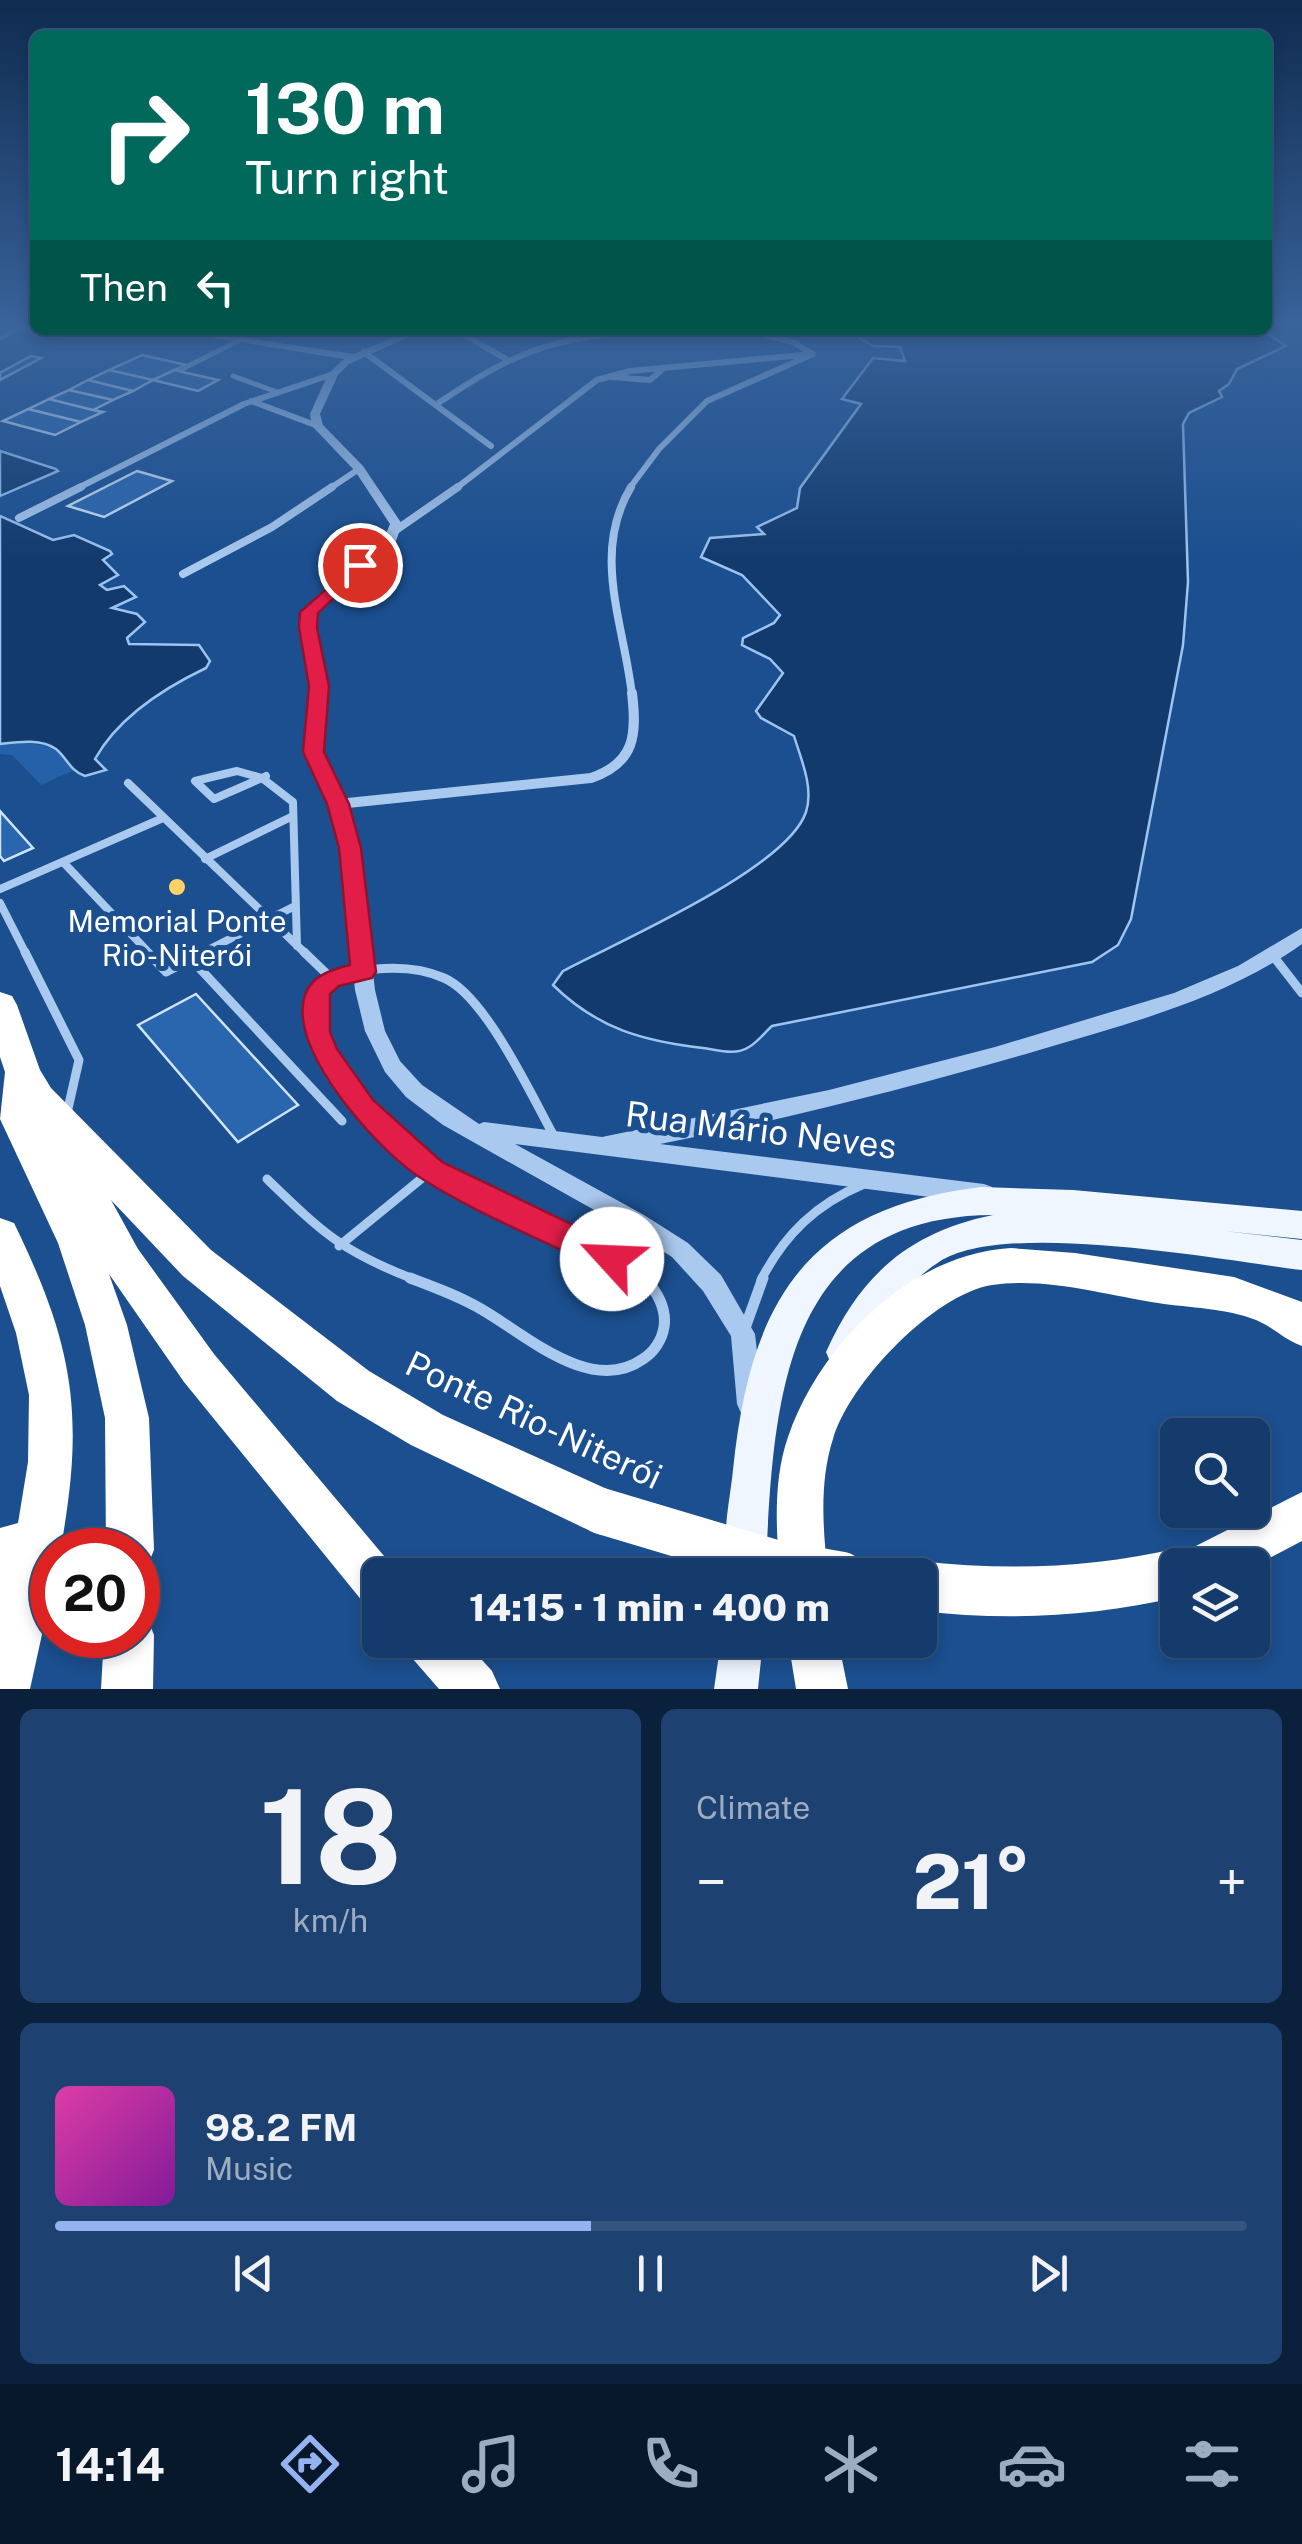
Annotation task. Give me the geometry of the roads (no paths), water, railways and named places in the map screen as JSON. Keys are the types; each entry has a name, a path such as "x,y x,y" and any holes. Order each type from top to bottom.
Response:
{"highway":[{"name":"Ponte Rio-Niterói","path":"0,1004 42,1098 197,1263 353,1386 427,1430 601,1511 758,1558"},
{"path":"130,1528 127,1418 106,1324 78,1242 14,1109 42,1098 124,1262 199,1368 362,1563"},
{"path":"0,1235 25,1294 43,1356 54,1437 4,1689"},
{"path":"804,1558 802,1488 810,1440 824,1404 900,1312 942,1282 991,1267 1114,1278 1284,1305 1302,1328"},
{"path":"0,1601 23,1508 43,1356"},
{"path":"1238,1548 1297,1518"},
{"path":"938,1589 1062,1594 1160,1577"},
{"path":"128,1689 129,1658"},
{"path":"446,1658 474,1689"},
{"path":"816,1658 822,1689"}],"main road":[{"path":"747,1558 752,1452 773,1361 792,1311 817,1273 864,1234 919,1208 964,1199 1040,1200 1302,1225"},
{"path":"824,1404 837,1366 872,1302 900,1270 959,1236 996,1226 1041,1226 1302,1255"},
{"path":"736,1689 740,1658"}],"street":[{"path":"18,518 247,403"},
{"path":"256,403 318,426"},
{"path":"319,403 314,414 318,426 359,469 387,507 396,530 418,518 566,403"},
{"path":"338,804 564,782 591,778 619,766 631,744 632,679 613,600 613,520 624,498 705,403"},
{"path":"437,404 491,446"},
{"path":"182,574 272,527 359,469"},
{"name":"Rua Mário Neves","path":"396,530 309,612 308,628 319,686 314,752 338,804 350,848 375,1031 392,1066 414,1090 451,1119 680,1250 712,1283 743,1334 752,1452"},
{"path":"605,1145 693,1131 926,1075 1105,1022 1274,957 1302,935"},
{"name":"Rua Mário Neves","path":"473,1130 1040,1200"}],"lane":[{"path":"266,776 214,799 196,781 223,771 266,776 292,802 296,946"},
{"path":"128,783 331,978"},
{"path":"206,859 293,816"},
{"path":"0,889 163,818"},
{"path":"64,863 166,972 295,906"},
{"path":"0,903 79,1060 42,1098"},
{"path":"1274,957 1302,993"},
{"path":"190,959 342,1121"},
{"path":"267,1179 338,1246 468,1302 558,1354 593,1368 616,1370 641,1364 658,1344 666,1307 658,1289 643,1275 432,1170 364,1108 325,1052 317,1032 315,999 331,978 414,968 436,972 454,984 480,1014 557,1140"},
{"path":"338,1246 432,1170"},
{"path":"743,1334 754,1292 770,1256 788,1235 836,1198 873,1181"}],"place":[{"name":"Memorial Ponte Rio-Niterói","path":"177,887"}]}
